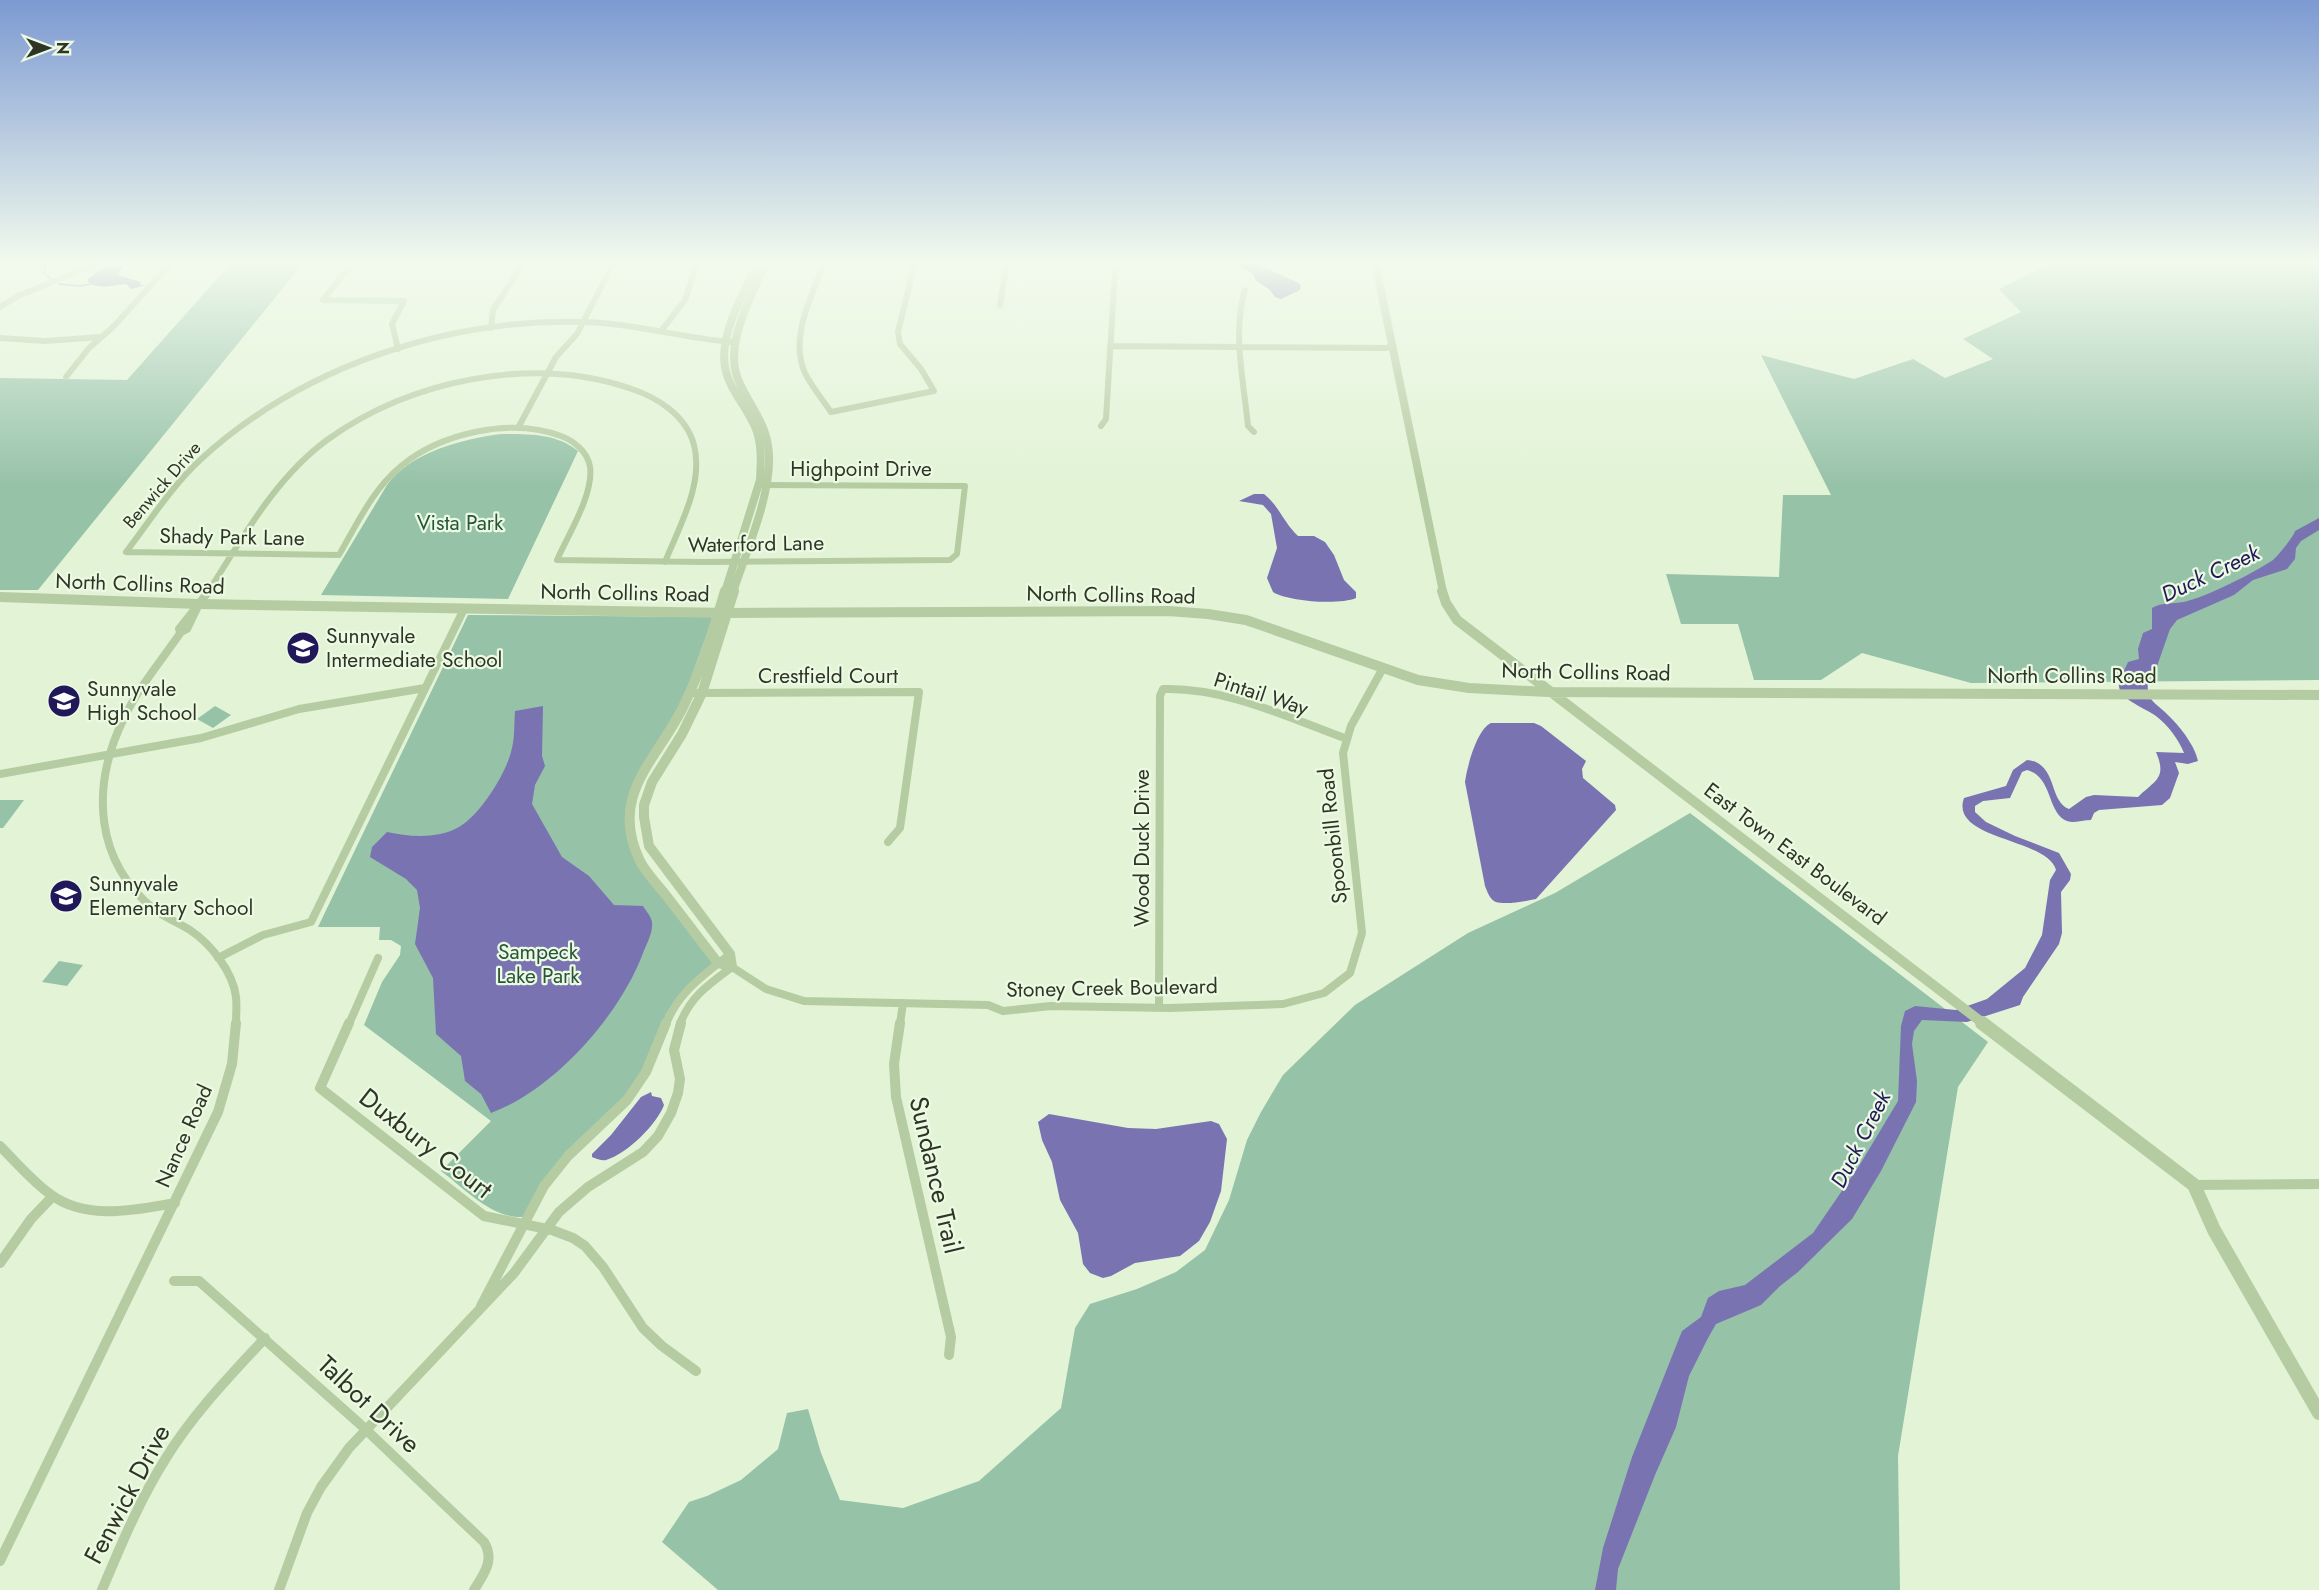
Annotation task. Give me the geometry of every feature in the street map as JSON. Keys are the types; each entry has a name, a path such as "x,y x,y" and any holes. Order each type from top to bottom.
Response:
{"street":[{"path":"393,336 398,349"},
{"name":"Benwick Drive","path":"126,552 187,474 241,426 273,405 322,379 398,349 455,336"},
{"path":"518,428 556,357 575,336"},
{"name":"Benwick Drive","path":"683,336 731,342"},
{"path":"279,1590 307,1513 321,1487 365,1429 514,1273 559,1212 588,1187 643,1152 658,1136 671,1113 678,1093 680,1078 674,1050 686,1008 701,990 732,967 730,954 649,846 644,830 644,807 651,781 691,718 722,613 734,560 770,467 768,438 758,414 743,392 734,366 731,342 733,336"},
{"path":"731,342 734,336"},
{"path":"800,336 799,346 802,367 831,412 934,391 921,369 900,344 899,336"},
{"path":"1101,426 1106,419 1111,336"},
{"path":"1243,336 1248,426 1254,432"},
{"name":"East Town East Boulevard","path":"1390,336 1416,471 1446,603 1457,620 2194,1185 2214,1230 2319,1413"},
{"path":"0,338 45,341 101,337"},
{"path":"66,377 101,337"},
{"path":"1110,345 1392,346"},
{"name":"Nance Road","path":"0,1561 218,1112 235,1058 237,1035 235,993 218,958 191,931 164,916 146,902 120,874 106,836 101,795 108,756 123,720 136,697 181,632 187,629 199,604 278,489 298,467 326,440 353,423 434,389 510,374 548,372 588,375 629,386 665,404 681,419 689,432 695,447 697,477 665,562"},
{"name":"Shady Park Lane","path":"126,552 339,555 382,485 401,466 426,450 459,437 488,430 518,428"},
{"name":"Waterford Lane","path":"518,428 561,435 575,443 589,460 591,484 557,560 665,562 950,560 954,557"},
{"path":"722,613 744,560 762,485"},
{"name":"Highpoint Drive","path":"762,485 965,486 957,554 954,557"},
{"name":"North Collins Road","path":"0,597 199,604 722,613 1141,609 1194,612 1246,620 1383,668 1442,685 1548,692 2319,695"},
{"path":"218,958 258,935 311,922 464,609"},
{"name":"Spoonbill Road","path":"1350,973 1362,933 1343,753 1351,726 1383,668"},
{"path":"1515,690 1523,681 1523,675 1517,668"},
{"path":"0,774 201,738 298,709 425,688"},
{"name":"Pintail Way","path":"1163,689 1192,690 1218,695 1347,739"},
{"name":"Wood Duck Drive","path":"1159,1008 1160,696 1163,689"},
{"name":"Crestfield Court","path":"697,693 919,692 900,828 888,842"},
{"path":"697,693 642,772 632,796 629,823 635,850 641,863 718,963"},
{"path":"475,1315 500,1272 535,1200 555,1170 614,1114 637,1086 653,1057 663,1026 674,1005 691,986 730,954"},
{"name":"Duxbury Court","path":"378,958 320,1088 484,1216 498,1222 564,1233 589,1249 643,1328 696,1371"},
{"name":"Stoney Creek Boulevard","path":"718,963 732,967 752,984 777,995 804,1001 988,1005 1003,1011 1051,1006 1159,1008 1283,1004 1324,993 1350,973"},
{"name":"Sundance Trail","path":"903,1003 894,1064 895,1088 951,1337 949,1356"},
{"path":"0,1146 53,1196 92,1210 108,1211 175,1203"},
{"path":"2194,1185 2319,1184"},
{"path":"0,1263 31,1219 53,1196"},
{"name":"Talbot Drive","path":"174,1281 199,1281 365,1429 489,1548 491,1559 489,1566 474,1590"},
{"name":"Fenwick Drive","path":"102,1590 124,1539 166,1459 209,1398 265,1338"}],"green space":[{"path":"166,336 244,336 38,590 0,590 0,378 127,380"},
{"path":"1969,336 2319,336 2319,680 1971,683 1862,653 1821,680 1754,680 1738,624 1681,624 1666,574 1779,577 1783,495 1831,495 1761,355 1854,379 1913,359 1945,378 1993,359 1963,339"},
{"name":"Vista Park","path":"501,434 551,438 570,445 578,451 508,599 321,595 387,485 397,474 409,464 438,449 470,439"},
{"name":"Sampeck Lake Park","path":"468,615 713,617 682,703 630,796 633,852 713,963 688,985 666,1014 641,1075 619,1106 577,1143 524,1217 501,1213 479,1202 441,1171 491,1121 364,1025 382,982 400,955 401,946 391,940 379,940 380,927 318,927"},
{"path":"215,706 231,715 213,728 197,719"},
{"path":"0,800 24,800 3,828 0,828"},
{"path":"1690,813 1988,1042 1958,1087 1898,1456 1900,1590 718,1590 662,1542 689,1502 741,1480 778,1449 787,1413 808,1409 821,1453 840,1500 903,1508 979,1481 1061,1408 1075,1328 1090,1304 1137,1289 1176,1272 1205,1250 1229,1200 1247,1140 1283,1075 1355,1005 1468,933 1555,893"},
{"path":"59,961 83,965 67,986 42,982"}],"shaded area":[{"path":"1254,494 1264,494 1298,536 1314,536 1325,542 1334,555 1344,580 1356,592 1356,598 1314,601 1290,598 1273,592 1267,578 1277,548 1271,514 1263,505 1239,501"},
{"path":"2319,518 2319,530 2301,541 2296,548 2295,559 2287,569 2253,580 2234,595 2177,620 2170,629 2155,672 2149,674 2149,695 2187,738 2198,761 2188,764 2175,762 2179,773 2170,798 2162,805 2099,810 2094,813 2091,820 2072,822 2058,814 2042,781 2036,774 2027,770 2022,772 2010,798 1983,801 1975,806 1975,812 1986,822 2059,853 2071,874 2070,880 2061,892 2062,933 2059,944 2020,1005 1967,1022 1922,1020 1914,1031 1912,1044 1917,1081 1916,1102 1881,1171 1852,1219 1798,1272 1761,1305 1716,1324 1689,1376 1676,1427 1618,1569 1616,1590 1595,1590 1603,1548 1632,1457 1682,1331 1701,1317 1708,1298 1719,1291 1745,1285 1813,1233 1859,1166 1898,1101 1901,1026 1905,1011 1915,1006 1956,1010 1987,999 2025,968 2042,935 2050,880 2056,870 2049,859 2036,851 1984,831 1971,822 1963,812 1964,798 2006,786 2013,770 2027,760 2044,768 2062,805 2069,809 2086,797 2094,795 2138,797 2155,782 2160,773 2156,752 2184,753 2165,724 2152,713 2128,699 2120,689 2119,684 2128,662 2139,659 2138,649 2143,633 2152,629 2152,608 2193,599 2217,590 2254,571 2273,560 2295,531"},
{"path":"543,706 542,756 545,766 535,785 532,804 562,857 589,876 614,905 643,906 650,916 652,930 632,977 618,1001 582,1048 538,1087 515,1102 491,1113 481,1094 465,1081 461,1056 436,1034 433,978 415,944 420,908 417,890 406,879 370,857 372,847 387,832 414,836 442,834 467,821 491,794 508,761 513,742 515,711"},
{"path":"1491,723 1534,723 1541,726 1586,761 1582,769 1583,778 1615,805 1616,810 1536,899 1510,903 1496,902 1490,897 1485,886 1465,782 1477,740"},
{"path":"651,1092 652,1096 661,1098 664,1105 648,1129 632,1145 614,1157 599,1160 592,1157 592,1154 611,1135 641,1097"},
{"path":"1049,1114 1128,1128 1156,1129 1211,1121 1219,1124 1227,1139 1221,1191 1210,1222 1199,1241 1180,1256 1135,1263 1103,1278 1090,1273 1083,1264 1078,1233 1060,1200 1052,1162 1042,1140 1038,1122"}],"place":[{"name":"Sunnyvale Intermediate School","path":"303,648"},
{"name":"Sunnyvale High School","path":"64,701"},
{"name":"Sunnyvale Elementary School","path":"66,896"}],"water label":[{"name":"Duck Creek","path":"2210,573"},
{"name":"Duck Creek","path":"1860,1139"}]}
